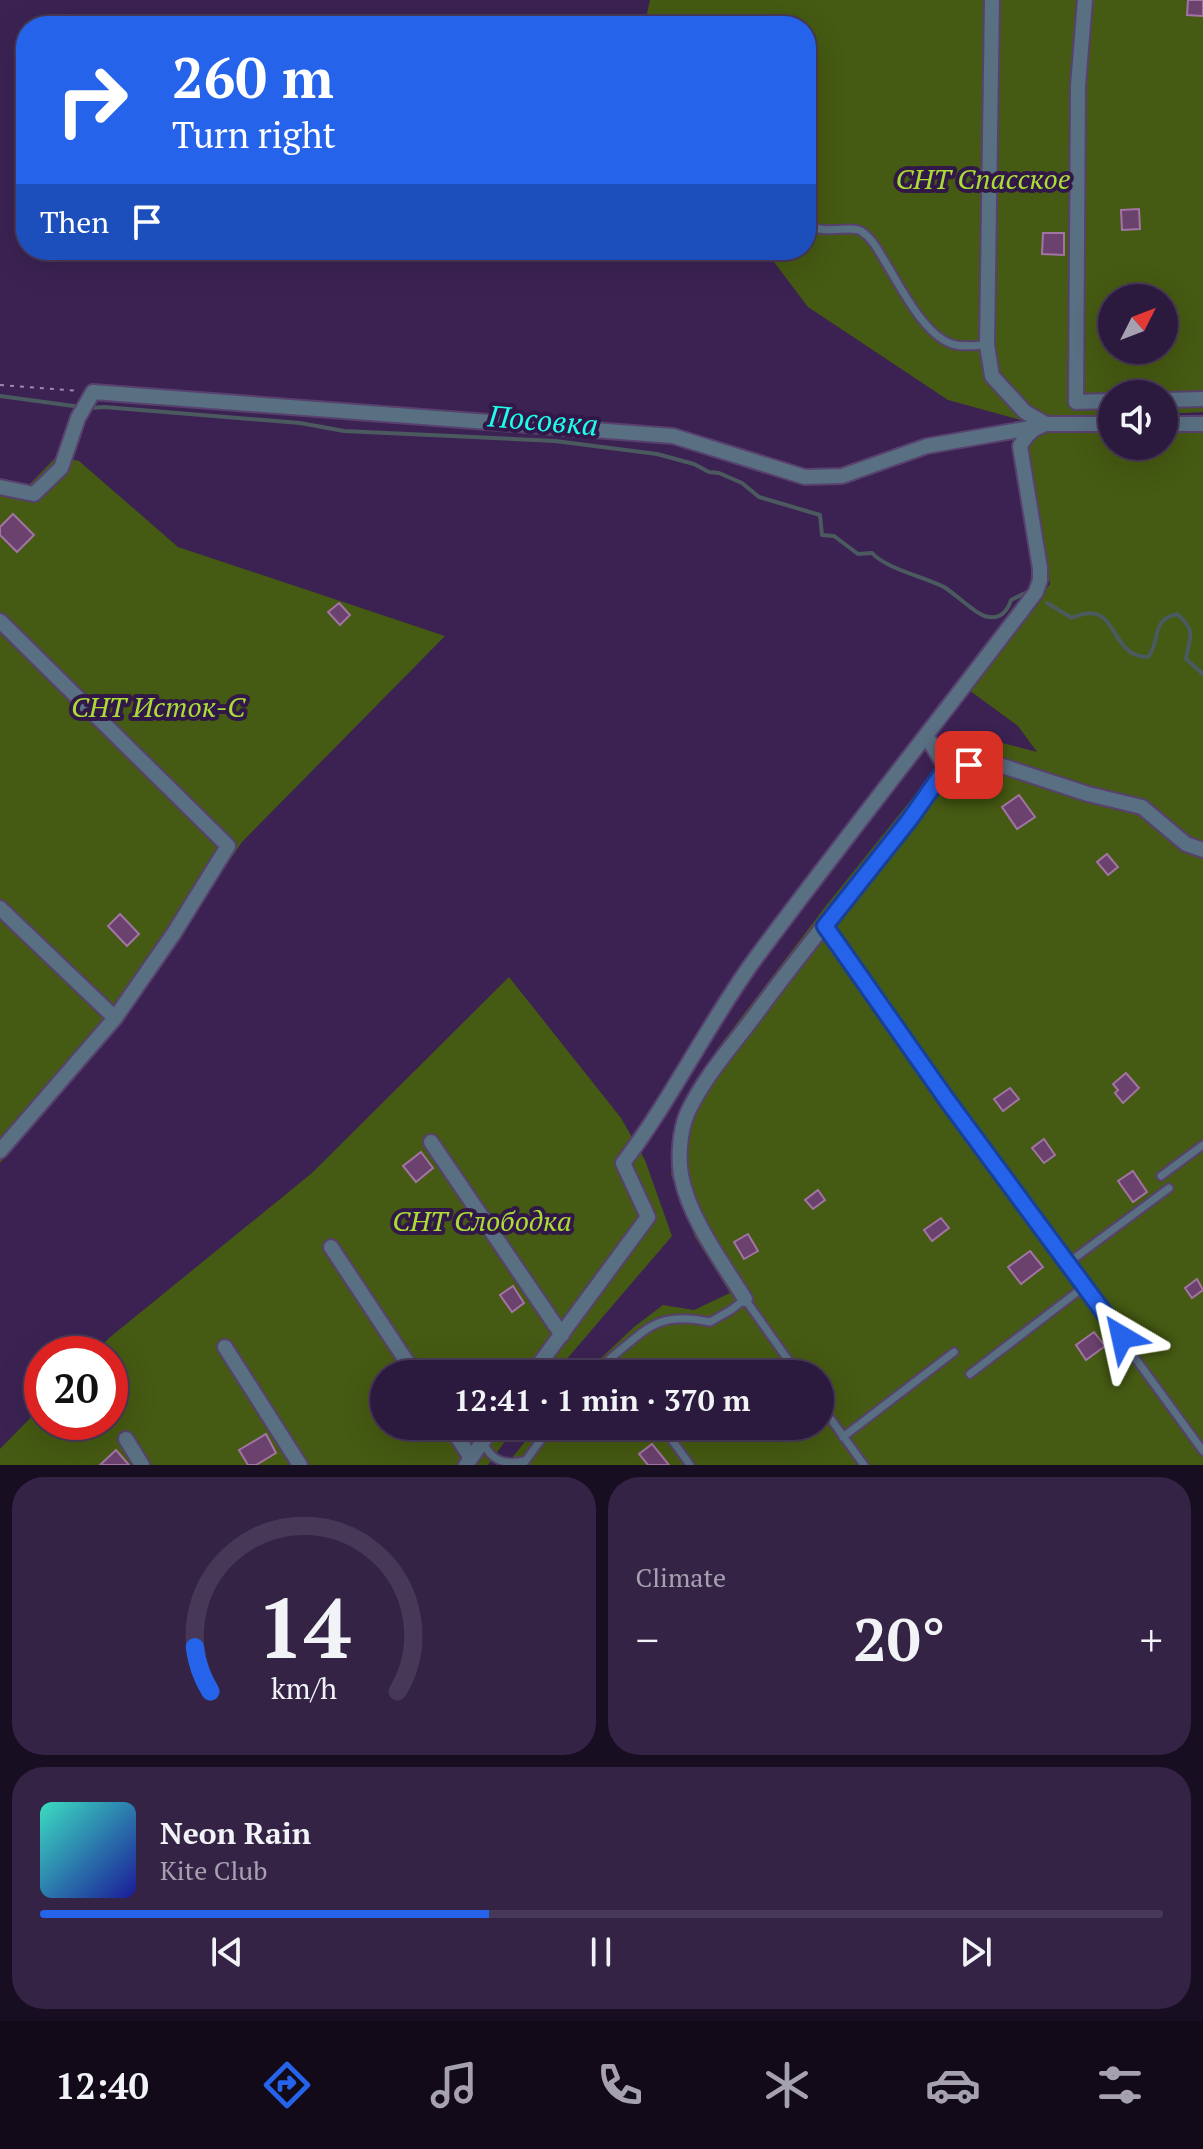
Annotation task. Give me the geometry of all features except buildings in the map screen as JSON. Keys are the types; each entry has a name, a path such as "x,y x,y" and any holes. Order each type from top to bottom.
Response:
{"street":[{"path":"992,0 987,345 992,376 1041,425"},
{"path":"1085,0 1078,86 1076,402 1098,401"},
{"path":"0,487 34,494 61,468 78,418 91,395 673,436 805,477 842,476 927,446 1041,425 1098,424"},
{"path":"1178,400 1203,399"},
{"path":"1178,424 1203,424"},
{"path":"543,1360 648,1217 623,1163 648,1131 690,1058 754,961 1036,592 1040,580 1020,446 1027,434 1041,425"},
{"path":"0,621 228,846 174,933 115,1018 0,1151"},
{"path":"927,737 946,768"},
{"path":"745,1299 698,1223 681,1175 681,1139 687,1115 723,1058 796,959 910,819 946,768 993,763 1088,794 1142,807 1186,844 1203,850"},
{"path":"0,908 115,1018"},
{"path":"431,1142 562,1335"},
{"path":"331,1247 406,1360"},
{"path":"225,1347 300,1465"},
{"path":"127,1440 142,1465"},
{"path":"457,1440 468,1462 483,1441"}],"lane":[{"path":"816,229 854,229 862,232 873,242 922,319 939,339 956,345 987,345"},
{"path":"825,926 947,1100 1203,1451"},
{"path":"1161,1176 1203,1145"},
{"path":"1068,1263 1169,1188"},
{"path":"970,1374 1085,1286"},
{"path":"609,1360 664,1319 688,1318 710,1322 745,1299 788,1360"},
{"path":"843,1437 954,1352"},
{"path":"834,1424 864,1465"},
{"path":"483,1441 488,1454 502,1463 524,1463 541,1440"},
{"path":"672,1440 690,1465"}],"path":[{"path":"0,385 91,395"}],"green space":[{"name":"СНТ Спасское","path":"650,0 1203,0 1203,412 1178,413 1178,380 1098,380 1098,418 1024,421 948,400 808,307 773,260 816,260 816,16 646,16"},
{"path":"1203,430 1203,1465 506,1465 527,1440 834,1440 834,1360 599,1360 663,1305 694,1310 730,1293 695,1237 671,1174 680,1110 718,1048 825,907 959,740 987,739 1037,752 1018,726 969,690 1050,584 1028,443 1045,433 1098,432 1098,460 1178,460 1178,431"},
{"name":"СНТ Исток-С","path":"57,456 79,461 178,547 445,636 242,842 124,1017 0,1163 0,480 29,485"},
{"name":"СНТ Слободка","path":"509,977 621,1118 645,1160 672,1236 566,1360 370,1360 370,1440 506,1440 488,1465 0,1465 0,1449 24,1424 24,1440 128,1440 128,1336 111,1336 312,1173"}],"waterway":[{"name":"Посовка","path":"0,396 81,407"},
{"name":"Посовка","path":"90,408 300,423 344,431 555,441 657,454 719,473 742,483 759,497 820,515 822,535 834,536 858,554 872,553 896,568 944,587 984,616 1000,615 1011,600 1025,593"},
{"name":"Посовка","path":"1047,603 1072,618 1087,613 1098,615 1126,648 1148,657 1159,626 1177,614 1190,630 1186,659 1203,674"}],"route":[{"path":"969,765 946,768 910,819 825,926 986,1154 1122,1337"}]}
